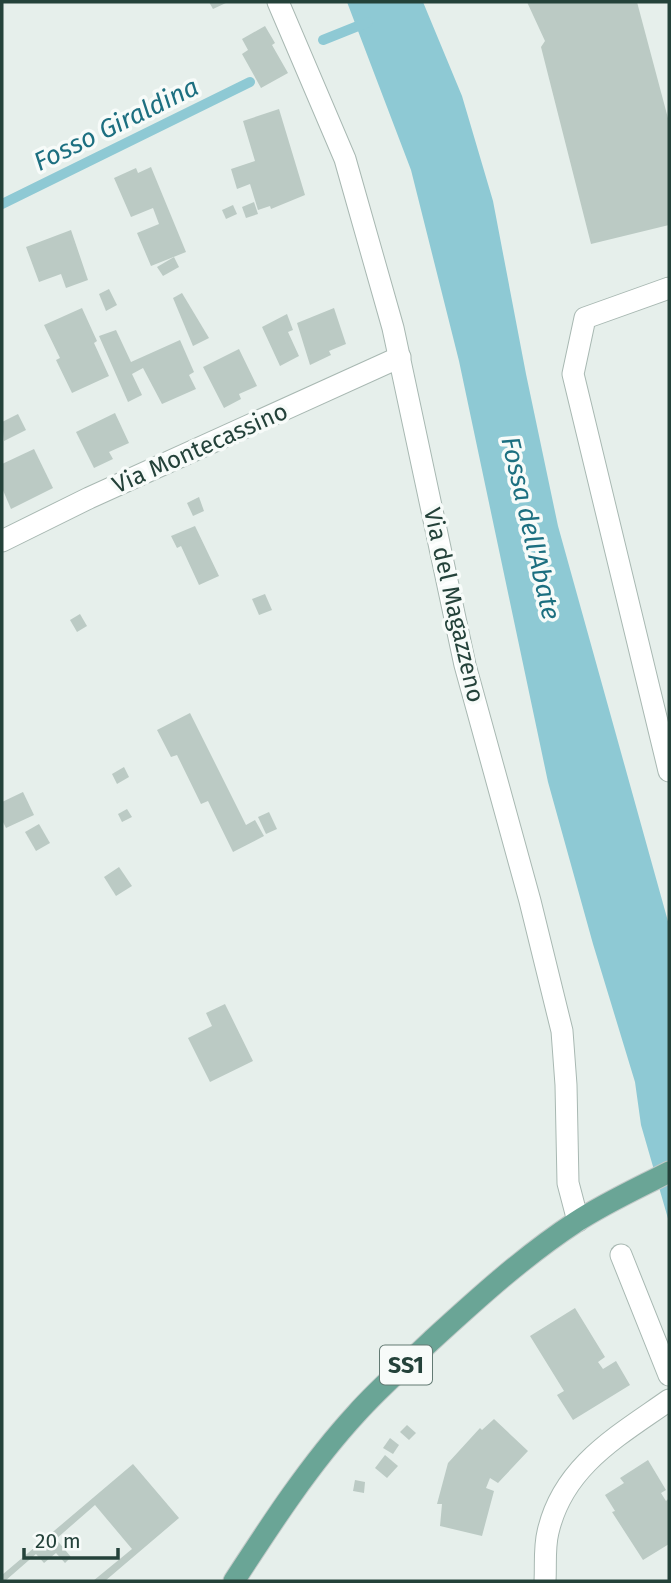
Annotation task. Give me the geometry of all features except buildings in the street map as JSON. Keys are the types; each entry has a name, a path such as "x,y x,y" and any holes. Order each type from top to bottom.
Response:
{"main road":[{"name":"SS1","path":"234,1581 265,1534 356,1413 509,1271 578,1221 669,1172"}],"street":[{"name":"Via del Magazzeno","path":"278,2 345,159 400,357 465,665 530,901 562,1031 568,1184 578,1221"},
{"path":"669,288 585,318 573,374 669,771"},
{"name":"Via Montecassino","path":"2,541 101,492 400,357"},
{"path":"621,1255 669,1375"},
{"path":"545,1581 546,1546 552,1518 574,1477 596,1452 669,1400"}],"water":[{"name":"Fossa dell'Abate","path":"347,2 423,2 462,96 493,201 558,526 669,925 669,1222 641,1125 635,1082 548,782 459,361 411,170"}],"waterway":[{"name":"Fosso Giraldina","path":"323,40 368,22"},
{"name":"Fosso Giraldina","path":"2,204 250,82"}]}
